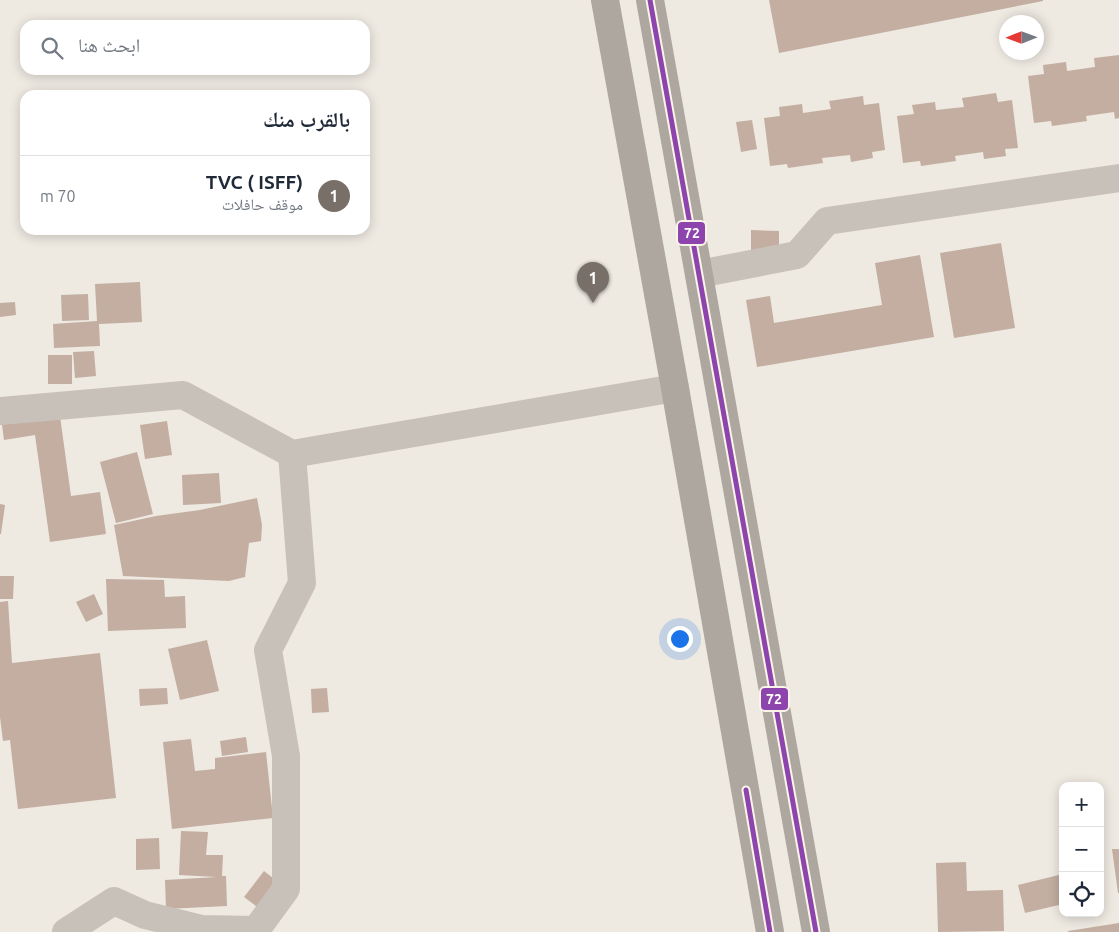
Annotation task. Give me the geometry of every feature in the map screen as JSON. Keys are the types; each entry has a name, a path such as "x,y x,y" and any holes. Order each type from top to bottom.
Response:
{"highway":[{"path":"605,0 770,932"},
{"path":"650,0 816,932"}],"street":[{"path":"699,274 797,255 827,221 1119,178"},
{"path":"0,411 183,395 292,454 675,388"},
{"path":"66,932 114,901 145,916 202,929 256,930 286,889 286,756 268,650 302,583 292,454"}],"building":[{"path":"769,0 1043,0 1043,1 779,53"},
{"path":"1119,55 1119,118 1115,119 1114,112 1086,116 1087,121 1052,126 1051,121 1034,123 1028,76 1044,74 1043,65 1066,62 1067,71 1095,67 1094,58"},
{"path":"996,93 998,102 1012,100 1018,148 1005,149 1006,156 984,159 983,152 955,156 956,161 921,166 920,161 903,163 897,116 914,114 912,105 935,102 936,110 964,107 962,98"},
{"path":"863,96 864,105 879,103 885,150 872,152 873,158 851,162 850,155 822,158 823,163 788,168 787,164 770,166 764,118 780,116 779,107 802,104 803,113 831,109 829,101"},
{"path":"752,120 757,149 741,152 736,122"},
{"path":"751,230 779,231 779,258 751,258"},
{"path":"1001,243 1015,328 954,338 940,253"},
{"path":"920,255 934,337 757,367 746,300 770,296 774,323 882,305 875,263"},
{"path":"140,282 142,322 99,324 100,346 54,348 53,324 97,321 95,284"},
{"path":"88,294 89,320 62,321 61,295"},
{"path":"15,302 16,315 0,317 0,303"},
{"path":"94,351 96,376 75,378 73,352"},
{"path":"48,355 72,355 72,384 48,384"},
{"path":"59,409 71,496 100,492 106,534 50,542 35,435 4,440 1,417"},
{"path":"167,421 172,455 145,459 140,425"},
{"path":"137,452 153,514 116,523 100,462"},
{"path":"219,473 221,503 183,505 182,475"},
{"path":"257,498 262,525 261,541 249,543 245,577 229,581 123,576 114,525"},
{"path":"0,504 5,505 1,534 0,534"},
{"path":"0,576 14,576 13,599 0,599"},
{"path":"106,579 164,580 165,597 185,596 186,628 108,631"},
{"path":"94,594 103,614 86,622 76,602"},
{"path":"8,601 12,663 100,653 116,798 18,809 10,740 3,741 0,717 0,602"},
{"path":"207,640 219,691 180,700 168,649"},
{"path":"167,688 168,704 140,706 139,689"},
{"path":"327,688 329,712 312,713 311,689"},
{"path":"246,737 248,752 222,756 220,741"},
{"path":"191,739 195,771 215,769 215,758 266,752 273,818 172,829 163,742"},
{"path":"181,831 208,832 206,855 223,855 222,876 226,876 227,906 166,909 165,880 217,877 179,875"},
{"path":"159,838 160,869 136,870 136,839"},
{"path":"1112,849 1119,849 1119,893 1118,893"},
{"path":"966,862 967,891 1003,890 1004,931 938,932 936,863"},
{"path":"264,871 283,886 264,912 244,897"},
{"path":"1059,875 1059,905 1025,913 1018,885"},
{"path":"1119,923 1119,932 1068,932 1068,931"}],"transit line":[{"name":"72","path":"650,0 816,932"},
{"name":"72","path":"746,790 770,932"}],"place":[{"name":"TVC ( ISFF)","path":"593,303"}]}
